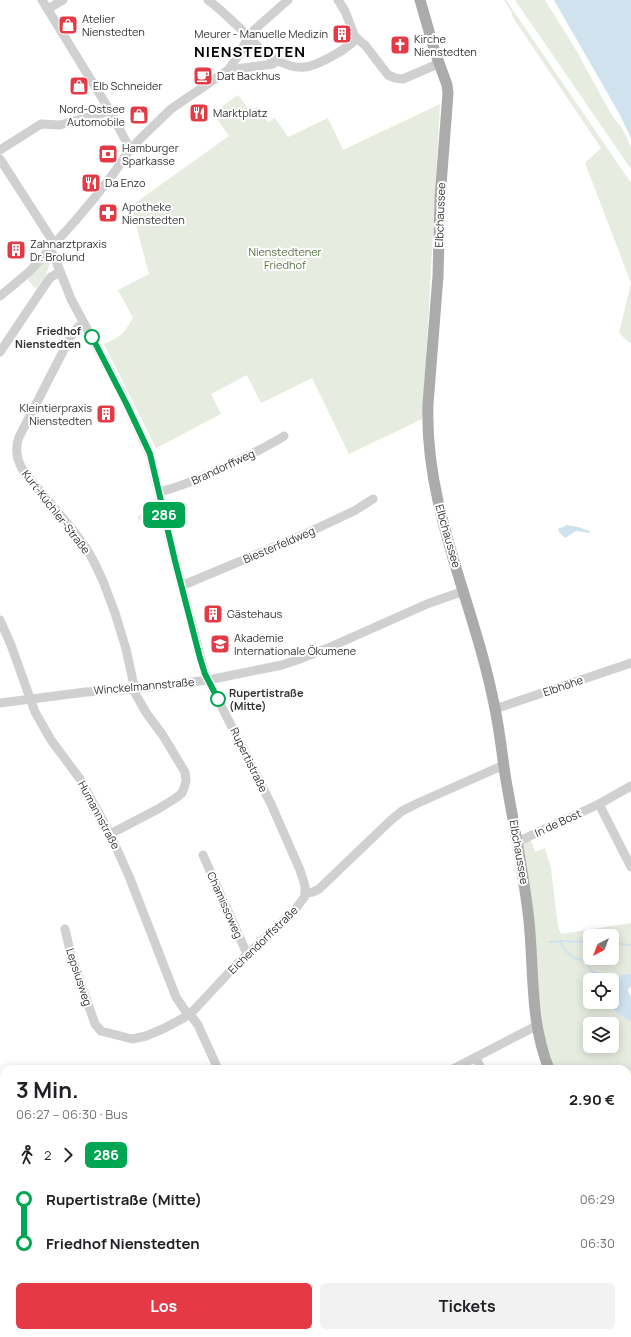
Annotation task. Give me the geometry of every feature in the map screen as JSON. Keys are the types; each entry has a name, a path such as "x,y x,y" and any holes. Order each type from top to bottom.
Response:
{"main road":[{"name":"Elbchaussee","path":"420,0 447,85 448,106 440,198 438,276 427,424 431,466 437,498 477,634 495,709 529,921 536,1026 547,1065"}],"street":[{"path":"42,0 110,111 130,149"},
{"path":"48,9 63,0"},
{"path":"208,0 249,36 255,44 277,61 302,68 324,60 342,50 357,38"},
{"path":"0,296 26,274 52,246 96,196 130,149 171,109 228,70 249,36 288,0"},
{"path":"338,0 345,12 352,31 365,45 386,73 393,78 406,78 440,63"},
{"path":"228,70 273,64 277,61"},
{"path":"0,150 41,124 60,126 110,111"},
{"name":"Rupertistraße","path":"0,159 52,246 54,256 71,299 114,379 150,454 181,586 202,666 279,821 304,881 305,893"},
{"path":"0,352 47,282 60,272"},
{"name":"Kurt-Küchler-Straße","path":"84,323 74,331 18,437 16,454 24,472 72,529 93,560 115,613 126,650 136,695 184,769 186,776 182,793 169,803 110,834"},
{"name":"Brandorffweg","path":"159,492 187,484 215,472 284,436"},
{"name":"Biesterfeldweg","path":"181,586 305,534 354,511 373,499"},
{"name":"Winckelmannstraße","path":"0,703 86,692 135,689 208,680 264,669 297,660 328,648 427,604 464,591"},
{"name":"Humannstraße","path":"0,620 11,645 29,699 35,712 43,727 80,779 110,834 129,876 176,997 200,1029 216,1065"},
{"name":"Elbhöhe","path":"495,709 631,663"},
{"path":"305,893 313,892 319,889 402,811 504,765"},
{"name":"In de Bost","path":"517,842 599,804 631,786"},
{"path":"599,804 631,867"},
{"name":"Chamissoweg","path":"203,855 247,954"},
{"name":"Eichendorffstraße","path":"94,1024 101,1030 124,1038 139,1038 165,1028 190,1014 247,954 296,910 305,893"},
{"name":"Lepsiusweg","path":"65,929 71,955 94,1024"},
{"path":"461,1065 536,1026"},
{"path":"476,1057 479,1065"}],"green space":[{"path":"504,0 506,0 631,183 631,283 585,163 601,148 512,16 512,13"},
{"path":"515,0 545,0 576,50 611,114 623,130 631,147 631,169"},
{"name":"Nienstedtener Friedhof","path":"238,95 250,111 257,107 268,122 275,118 288,137 328,118 343,150 440,104 422,419 349,454 312,378 261,403 247,375 211,394 221,414 156,448 104,344 122,334 133,318 118,290 149,274 131,206 229,136 213,113"},
{"path":"45,260 50,262 46,275 36,289 28,280"},
{"path":"631,283 631,344 619,333"},
{"path":"155,498 158,510 140,520 137,518"},
{"path":"530,837 535,852 545,848 551,869 558,927 561,934 583,931 583,965 619,965 619,929 593,929 631,923 631,974 619,977 619,973 583,973 583,1009 615,1009 631,1022 631,1065 553,1065 547,1052 517,842"}],"water":[{"path":"554,0 631,0 631,138 620,115"},
{"path":"567,525 590,531 589,533 576,531 565,538 558,529"},
{"path":"631,974 631,986 628,990 631,998 631,1022 614,1009 619,1009 619,976"}],"waterway":[{"path":"559,941 565,950 574,958 585,961 592,971 596,973"},
{"path":"550,942 583,942"},
{"path":"619,944 631,945"}],"bus line":[{"name":"286","path":"92,337 142,435 150,454 167,530 200,658 205,674 218,699"}],"place":[{"name":"Atelier Nienstedten","path":"68,25"},
{"name":"Meurer - Manuelle Medizin","path":"342,34"},
{"name":"Kirche Nienstedten","path":"400,45"},
{"name":"Dat Backhus","path":"203,76"},
{"name":"Elb Schneider","path":"79,86"},
{"name":"Marktplatz","path":"199,113"},
{"name":"Nord-Ostsee Automobile","path":"139,115"},
{"name":"Hamburger Sparkasse","path":"108,154"},
{"name":"Da Enzo","path":"91,183"},
{"name":"Apotheke Nienstedten","path":"108,213"},
{"name":"Zahnarztpraxis Dr. Brolund","path":"16,250"},
{"name":"Friedhof Nienstedten","path":"92,337"},
{"name":"Kleintierpraxis Nienstedten","path":"106,414"},
{"name":"Gästehaus","path":"213,614"},
{"name":"Akademie Internationale Ökumene","path":"220,644"},
{"name":"Rupertistraße (Mitte)","path":"218,699"}],"district":[{"name":"NIENSTEDTEN","path":"250,52"}]}
